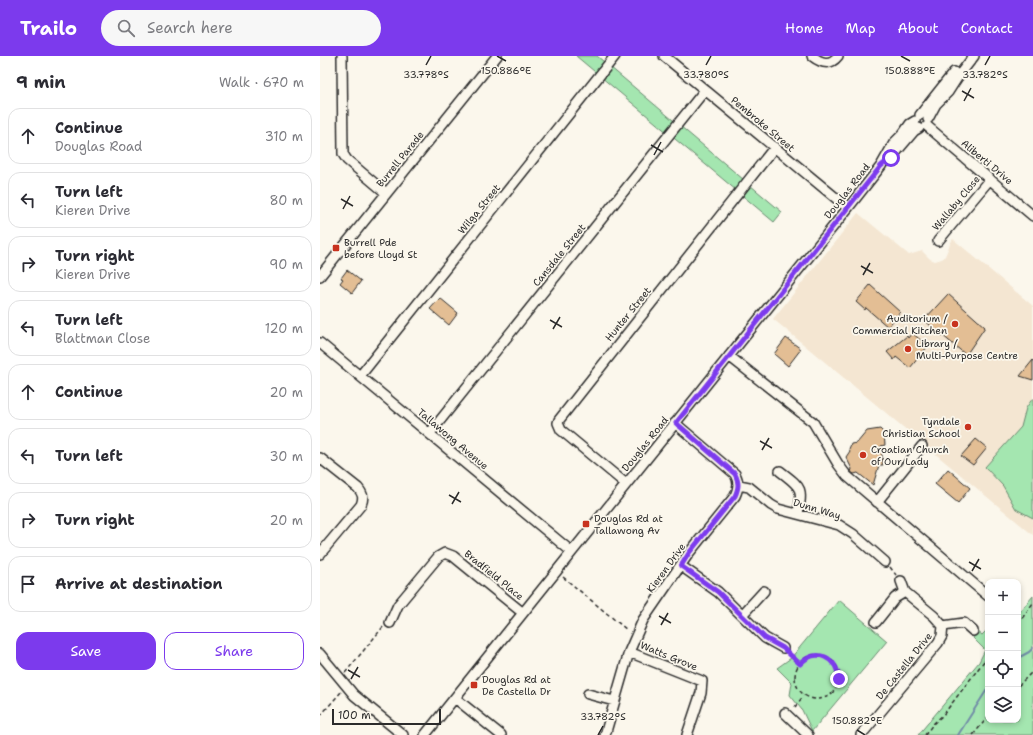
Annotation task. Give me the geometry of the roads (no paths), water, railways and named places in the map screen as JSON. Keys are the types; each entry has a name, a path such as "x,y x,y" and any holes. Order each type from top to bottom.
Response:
{"street":[{"path":"342,56 343,154 347,160 386,193"},
{"name":"Burrell Parade","path":"320,276 497,56"},
{"name":"Wilga Street","path":"360,376 616,56"},
{"name":"Pembroke Street","path":"664,56 848,208"},
{"path":"812,56 820,62 827,63 833,61 838,56"},
{"name":"Douglas Road","path":"922,122 967,56"},
{"name":"Douglas Road","path":"425,735 881,166 891,158 936,104 948,92 974,56"},
{"name":"Cansdale Street","path":"430,433 705,90"},
{"name":"Aliberti Drive","path":"922,122 1033,216"},
{"name":"Hunter Street","path":"626,484 561,430 558,423 559,420 774,148"},
{"name":"Wallaby Close","path":"938,241 990,179"},
{"name":"Tallawong Avenue","path":"320,342 572,552"},
{"path":"729,356 814,422 838,464 847,476 985,593"},
{"path":"676,423 735,474 739,485"},
{"path":"877,502 922,446"},
{"path":"320,458 358,488 361,491 363,498 361,505 320,554"},
{"path":"780,471 796,484 801,492 798,513"},
{"name":"Dunn Way","path":"739,485 749,487 778,509 798,513 839,525 846,529 885,562"},
{"name":"Kieren Drive","path":"605,735 629,652 643,620 689,553 735,496 739,485"},
{"name":"Bradfield Place","path":"390,623 398,605 438,557 445,553 453,556 523,613"},
{"path":"681,566 718,592 765,638 783,648"},
{"path":"901,581 906,592 934,616 943,626 964,623 973,631"},
{"path":"742,615 764,591"},
{"path":"876,622 895,598 906,592"},
{"name":"De Castella Drive","path":"861,735 938,643 942,636 943,626"},
{"name":"Watts Grove","path":"629,652 702,681 701,693 687,735"},
{"path":"320,654 362,702 403,735"},
{"path":"588,694 614,701"},
{"path":"455,698 500,735"},
{"path":"785,713 808,735"}],"waterway":[{"path":"1021,656 1033,648"},
{"path":"958,735 985,693"}],"place":[{"name":"Burrell Pde before Lloyd St","path":"336,248"},
{"name":"Auditorium / Commercial Kitchen","path":"955,324"},
{"name":"Library / Multi-Purpose Centre","path":"908,349"},
{"name":"Tyndale Christian School","path":"968,427"},
{"name":"Croatian Church of Our Lady","path":"863,455"},
{"name":"Douglas Rd at Tallawong Av","path":"586,524"},
{"name":"Douglas Rd at De Castella Dr","path":"474,685"}]}
